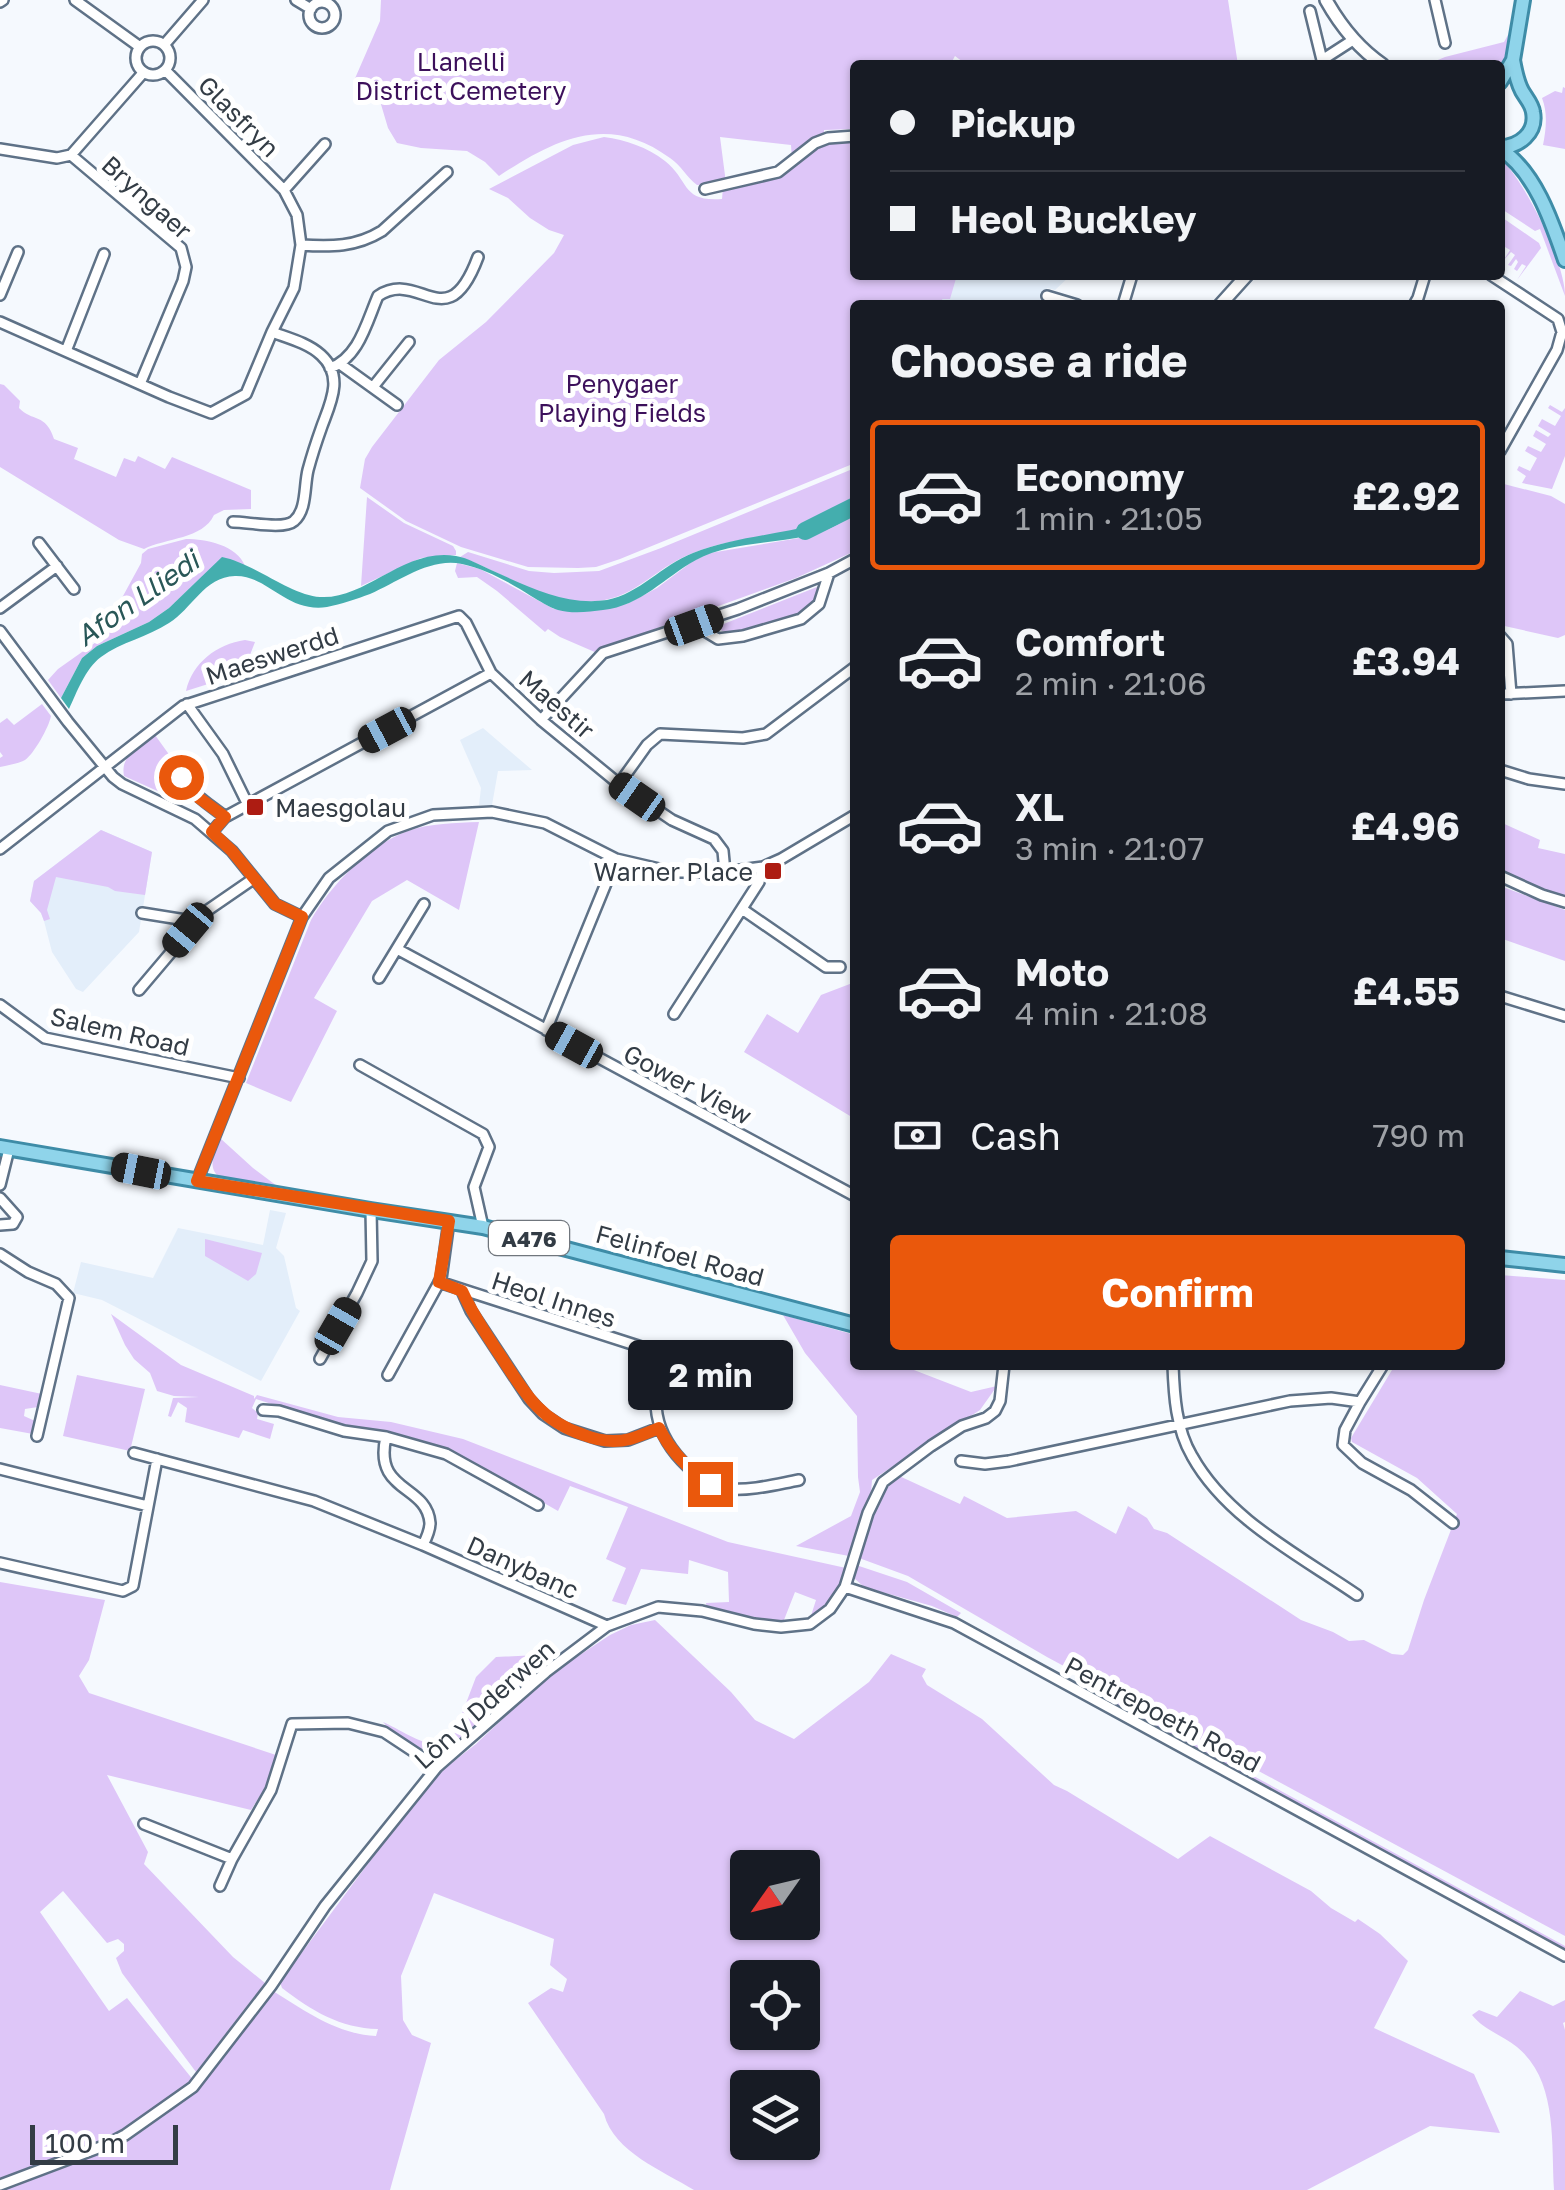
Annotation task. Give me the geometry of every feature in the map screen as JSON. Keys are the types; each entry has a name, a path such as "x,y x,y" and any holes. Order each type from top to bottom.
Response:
{"main road":[{"path":"1505,147 1524,140 1534,122 1534,111 1516,78 1513,60 1522,0"},
{"path":"1505,75 1513,60"},
{"path":"1505,86 1523,94"},
{"path":"1524,140 1531,181 1565,260"},
{"path":"1505,151 1531,181"},
{"name":"A476","path":"5,1148 197,1181"},
{"name":"Felinfoel Road","path":"197,1181 483,1226 850,1324"},
{"path":"1505,1259 1565,1265"}],"street":[{"path":"75,0 140,47"},
{"path":"0,149 57,158 71,155 143,72 136,63 140,47 153,41 164,45 202,0"},
{"path":"296,0 311,9"},
{"path":"1326,0 1337,20 1375,60"},
{"path":"1435,0 1445,43"},
{"path":"1310,11 1322,60"},
{"path":"1327,60 1354,40"},
{"name":"Glasfryn","path":"143,72 155,76 166,71 171,57 164,45"},
{"name":"Glasfryn","path":"166,71 284,190"},
{"path":"705,189 778,172 815,142 850,136"},
{"path":"0,322 210,413 246,394 294,288 301,245 296,216 284,190 326,144"},
{"name":"Bryngaer","path":"71,155 181,248 186,267 183,281 140,384"},
{"path":"301,245 353,244 371,238 447,172"},
{"path":"0,295 18,252"},
{"path":"66,352 104,254"},
{"path":"234,522 278,526 296,520 335,391 335,366 365,329 378,296 398,289 453,298 478,257"},
{"path":"1224,300 1242,280"},
{"path":"1498,280 1558,320 1562,332 1560,343 1505,442"},
{"path":"1046,296 1060,300"},
{"path":"272,332 320,353 397,405"},
{"path":"373,387 409,342"},
{"path":"39,543 74,588"},
{"path":"542,720 603,654 694,625 850,562"},
{"path":"0,608 57,566"},
{"path":"694,625 718,638 743,636 802,619 819,604 829,573"},
{"name":"Maeswerdd","path":"0,849 188,704 446,619 459,616 466,623"},
{"name":"Maestir","path":"466,623 491,673 619,784 672,820 714,839 724,851 725,872"},
{"path":"0,631 104,767 122,784 195,819 232,851 275,904 302,917"},
{"path":"1505,642 1506,694 1565,691"},
{"path":"619,784 647,745 660,734 743,738 766,734 850,670"},
{"path":"212,832 225,817 491,673"},
{"path":"188,704 222,754 248,804"},
{"path":"176,761 191,792 225,817"},
{"path":"1505,772 1529,780 1565,784"},
{"path":"197,1181 302,917 329,878 388,831 434,815 492,812 545,823 616,859 672,872 725,872 763,867 850,818"},
{"path":"546,1030 616,859"},
{"path":"674,1014 759,882 763,867"},
{"path":"1505,878 1565,902"},
{"path":"139,990 192,921 252,879"},
{"path":"379,978 424,904"},
{"path":"742,909 826,967 840,967"},
{"path":"142,912 192,921"},
{"name":"Gower View","path":"397,949 850,1193"},
{"path":"1505,998 1565,1016"},
{"name":"Salem Road","path":"0,1005 45,1038 239,1078"},
{"path":"360,1065 483,1134 489,1147 474,1194 483,1226"},
{"path":"0,1185 5,1148"},
{"path":"0,1198 17,1218 12,1224 0,1225"},
{"path":"320,1360 372,1261 371,1210"},
{"path":"388,1375 439,1282 449,1221"},
{"path":"0,1254 56,1284 69,1298 37,1436"},
{"name":"Heol Innes","path":"439,1282 772,1386"},
{"path":"462,1291 480,1326 543,1414 564,1428 605,1441 628,1440 659,1428"},
{"path":"660,1353 654,1412 668,1446 681,1460 710,1484 739,1489 799,1480"},
{"name":"Lôn y Dderwen","path":"0,2186 106,2145 193,2087 271,1986 326,1906 436,1767 546,1672 607,1626 658,1607 702,1611 782,1627 810,1624 830,1609 846,1587 873,1500 883,1482 962,1426 995,1412 1003,1370"},
{"path":"1173,1370 1174,1397 1190,1454 1218,1494 1269,1536 1357,1594"},
{"path":"1380,1370 1345,1430 1343,1445 1362,1463 1411,1490 1452,1523"},
{"path":"961,1460 1009,1462 1290,1401 1331,1398 1360,1402"},
{"path":"262,1410 446,1454 538,1505"},
{"path":"386,1437 382,1454 386,1470 426,1510 430,1524 424,1545"},
{"name":"Danybanc","path":"134,1453 209,1472 253,1489 314,1501 607,1626"},
{"path":"0,1562 129,1590 133,1586 157,1459"},
{"path":"0,1469 148,1506"},
{"name":"Pentrepoeth Road","path":"846,1587 954,1623 1565,1956"},
{"path":"220,1886 271,1790 292,1724 348,1723 384,1732 436,1767"},
{"path":"144,1824 232,1860"}],"shaded area":[{"path":"875,280 1066,280 1055,290 1047,288 1043,300 941,298"},
{"path":"483,728 532,770 498,771 492,805 479,805 481,788 460,740"},
{"path":"101,830 152,852 139,932 83,992 76,989 52,952 41,913 30,901 34,881"},
{"path":"270,1210 286,1213 276,1248 284,1256 296,1308 300,1311 261,1381 102,1300 73,1293 81,1262 153,1278 178,1228 263,1245"}],"green space":[{"name":"Llanelli District Cemetery","path":"381,0 1228,0 1237,60 960,60 955,56 953,60 850,60 850,129 824,130 824,137 792,159 791,145 720,137 726,183 697,185 674,161 647,144 626,136 604,134 562,142 499,176 467,151 397,143 380,101 353,83 380,21"},
{"path":"1508,35 1505,60 1438,60 1445,57 1504,42"},
{"path":"1563,87 1565,149 1543,145 1546,122 1542,98 1555,91 1562,93"},
{"name":"Penygaer Playing Fields","path":"604,137 628,142 665,161 693,194 722,199 723,187 779,173 822,142 850,140 850,280 956,280 950,299 850,300 850,465 596,567 528,567 461,547 406,521 360,488 365,459 372,447 439,360 486,322 554,253 564,235 549,230 508,198 489,189 573,145"},
{"path":"1505,164 1542,223 1558,263 1565,296 1540,229 1535,231 1505,211"},
{"path":"1505,219 1541,248 1517,280 1526,266 1514,269 1516,259 1508,265 1515,255 1511,252 1505,259 1510,250 1505,247"},
{"path":"0,384 20,401 19,408 47,425 54,439 78,448 74,459 116,477 124,458 135,462 138,456 165,469 172,457 251,490 251,509 224,510 202,529 144,549 119,540 0,467"},
{"path":"1550,405 1562,412 1565,408 1565,456 1552,489 1522,483 1526,476 1517,470 1519,466 1530,471 1537,458 1525,451 1528,446 1541,452 1546,444 1533,436 1536,430 1548,437 1551,434 1538,426 1542,419 1555,426 1561,416 1548,408"},
{"path":"850,470 850,508 835,517 812,526 709,547 677,560 611,599 560,598 460,557 468,552 529,571 599,571"},
{"path":"1505,484 1551,496 1565,504 1565,635 1558,638 1505,626"},
{"path":"367,497 404,523 453,546 456,555 421,558 361,586"},
{"path":"850,516 850,553 796,578 597,653 548,629 545,632 477,577 458,578 455,571 457,563 480,569 554,609 627,604 710,553 811,536"},
{"path":"186,539 228,548 245,566 222,558 169,608 149,622 97,646 82,658 61,698 48,680 99,640 141,563 142,554"},
{"path":"822,585 820,597 800,615 736,634 716,627"},
{"path":"245,640 255,642 243,673 186,691 207,656"},
{"path":"42,704 51,716 37,746 25,760 0,767 0,723 7,718 14,725"},
{"path":"155,735 173,760 168,764 173,772 170,779 175,785 180,783 180,798 124,776 128,757"},
{"path":"479,822 459,910 407,880 372,901 314,998 337,1011 291,1102 246,1083 311,920 340,880 379,846 408,831"},
{"path":"1505,824 1540,840 1538,848 1565,854 1565,898 1505,875"},
{"path":"101,830 152,852 145,895 56,877 47,910 50,919 44,921 30,901 34,881"},
{"path":"1505,888 1565,910 1565,961 1505,940"},
{"path":"850,984 850,1116 744,1052 767,1014 798,1033 821,995"},
{"path":"220,1138 281,1189 220,1178 213,1164"},
{"path":"205,1239 262,1253 256,1274 248,1281 205,1256"},
{"path":"1505,1275 1565,1280 1565,1936 1047,1657 908,1576 859,1558 873,1506 897,1475 960,1504 964,1496 1007,1518 1076,1511 1116,1534 1128,1506 1147,1518 1154,1529 1167,1533 1301,1620 1349,1641 1364,1640 1392,1654 1403,1655 1457,1514 1417,1478 1351,1438 1392,1370 1505,1370"},
{"path":"111,1314 181,1365 254,1399 257,1395 338,1417 391,1422 463,1439 728,1542 846,1568 845,1573 828,1607 809,1622 816,1600 795,1592 782,1625 707,1610 706,1603 729,1602 728,1572 689,1560 688,1574 641,1569 626,1605 612,1601 626,1568 606,1559 628,1507 570,1486 558,1511 458,1454 387,1431 341,1426 256,1399 252,1408 258,1413 257,1419 274,1424 270,1439 243,1430 239,1438 185,1422 187,1408 178,1402 171,1417 168,1416 173,1398 199,1397 157,1391 150,1373 125,1345"},
{"path":"783,1315 850,1334 850,1370 914,1370 971,1392 997,1386 980,1410 872,1480 849,1556 796,1546 851,1516 860,1492 857,1416 805,1353"},
{"path":"77,1375 145,1389 130,1451 63,1436"},
{"path":"0,1385 42,1394 38,1407 25,1409 24,1416 35,1421 33,1434 0,1428"},
{"path":"856,1565 907,1582 961,1613 957,1617 864,1587 854,1578"},
{"path":"0,1582 105,1600 89,1660 79,1676 89,1693 276,1755 268,1783 251,1810 107,1775 148,1852 144,1864 233,1957 265,1983 196,2072 122,1973 116,1958 124,1951 124,1944 118,1939 107,1943 63,1891 40,1912 109,2011 127,1998 194,2081 103,2142 0,2181"},
{"path":"655,1620 755,1720 794,1739 869,1682 891,1654 926,1669 922,1676 927,1685 982,1719 1054,1785 1178,1859 1210,1836 1380,1934 1408,1961 1374,2028 1474,2074 1500,2133 1430,2126 1307,2190 694,2190 641,2159 618,2139 528,2003 551,1988 563,1992 567,1979 550,1965 554,1939 434,1893 401,1976 403,2020 412,2035 431,2043 390,2190 2,2190 112,2150 166,2113 197,2090 273,1991 335,2026 376,2036 378,2029 339,2022 316,2011 282,1988 280,1982 440,1772 548,1676 610,1635"},
{"path":"558,1654 444,1756 411,1745 383,1722 427,1743 444,1744 452,1740 476,1677 496,1657"},
{"path":"1116,1704 1565,1946 1565,1952"},
{"path":"1520,1991 1553,2006 1565,2000 1565,2190 1554,2190 1550,2113 1540,2077 1517,2047 1472,2015 1479,2010 1497,2017"}],"water":[{"path":"850,508 850,517 826,530 708,554 629,603 592,611 558,610 507,581 462,564 426,567 370,594 327,607 300,605 247,577 224,578 207,588 169,623 117,647 95,662 69,709 61,698 82,658 169,608 222,557 297,591 320,597 353,591 419,559 456,556 533,589 562,598 592,601 630,592 693,553 830,520"}],"waterway":[{"name":"Afon Lliedi","path":"805,531 850,508"}],"place":[{"name":"Maesgolau","path":"255,807"},
{"name":"Warner Place","path":"773,871"}],"route":[{"path":"181,777 191,792 225,817 212,832 252,879 275,904 302,917 197,1181 449,1221 439,1282 462,1291 471,1311 543,1414 564,1428 605,1441 628,1440 659,1428 668,1446 710,1484"}]}
